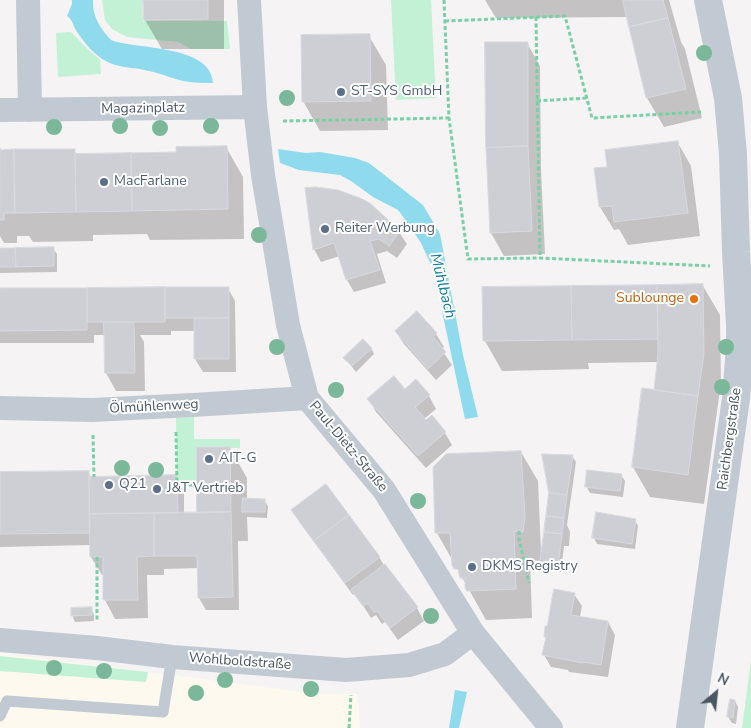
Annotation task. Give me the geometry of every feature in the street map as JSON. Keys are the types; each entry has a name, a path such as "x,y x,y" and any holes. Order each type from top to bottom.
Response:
{"street":[{"path":"28,0 30,110"},
{"name":"Paul-Dietz-Straße","path":"249,0 256,114 263,174 288,325 307,398 384,490 473,633 551,728"},
{"name":"Raichbergstraße","path":"690,728 736,398 745,305 737,267 735,176 729,110 722,63 708,0"},
{"name":"Magazinplatz","path":"0,110 256,114"},
{"name":"Ölmühlenweg","path":"0,408 92,410 307,398"},
{"name":"Wohlboldstraße","path":"0,640 97,648 172,657 346,670 409,666 445,654 473,633"}],"lane":[{"path":"0,716 7,700 163,712 172,657"}],"path":[{"path":"444,0 449,118 468,259 540,258 737,267"},
{"path":"445,21 565,16 592,118 729,110"},
{"path":"536,17 540,258"},
{"path":"538,101 587,98"},
{"path":"256,114 449,118"},
{"path":"175,406 177,485 197,485"},
{"path":"92,410 94,476"},
{"path":"519,531 519,540 529,583"},
{"path":"97,557 97,648"}],"shaded area":[{"path":"0,653 318,694 358,694 360,728 0,728"}],"green space":[{"path":"102,0 142,0 143,21 227,21 230,49 191,49 178,42 127,37 112,29 105,20"},
{"path":"391,0 431,0 436,98 396,100"},
{"path":"71,32 88,50 100,59 101,74 58,77 56,33"},
{"path":"194,417 194,439 240,439 240,448 197,447 197,485 177,485 176,418"},
{"path":"0,656 148,672 146,682 0,671"},
{"path":"751,661 751,728 742,728"}],"water":[{"path":"72,0 93,0 98,22 111,40 186,55 200,61 209,70 213,83 198,83 174,79 154,72 115,65 103,60 86,44 77,32 71,19 67,16"},
{"name":"Mühlbach","path":"278,149 306,153 320,152 355,158 369,163 423,205 440,234 463,355 478,417 465,419 442,311 440,292 433,269 421,243 404,218 398,210 373,197 340,175 299,170 280,163"},
{"path":"455,690 467,692 459,728 449,728"}],"building":[{"path":"143,0 208,0 208,19 144,20"},
{"path":"623,0 663,0 668,18 629,27"},
{"path":"668,18 686,89 646,98 629,27"},
{"path":"370,34 371,101 302,102 301,35"},
{"path":"485,42 528,42 528,146 486,148"},
{"path":"678,141 688,213 614,222 612,206 599,207 594,168 607,167 605,150"},
{"path":"227,146 228,209 132,211 131,153 176,152 176,147"},
{"path":"528,146 532,231 490,233 486,148"},
{"path":"0,148 1,150 14,149 15,213 4,213 4,220 0,220"},
{"path":"14,149 75,149 76,212 15,213"},
{"name":"MacFarlane","path":"131,153 132,211 76,212 75,154"},
{"path":"316,187 338,190 370,203 400,231 389,246 379,239 370,241 380,270 346,280 334,243 313,250 305,188"},
{"path":"54,247 54,266 16,267 15,248"},
{"path":"0,248 15,248 16,267 0,267"},
{"path":"703,284 704,353 698,396 654,390 658,354 657,285"},
{"path":"657,285 658,339 572,340 571,286"},
{"path":"571,286 572,340 483,341 482,287"},
{"path":"165,287 229,287 229,318 165,318"},
{"path":"165,287 165,322 87,322 87,288"},
{"path":"0,288 87,288 87,330 0,331"},
{"path":"417,311 437,333 433,337 446,352 428,369 395,331"},
{"path":"229,318 229,359 194,359 194,319"},
{"path":"104,322 134,322 135,373 105,373"},
{"path":"363,339 372,348 352,366 343,358"},
{"path":"394,376 405,389 416,379 430,395 415,407 426,420 432,415 446,432 418,456 367,399"},
{"path":"642,388 698,396 688,475 632,467"},
{"path":"197,447 230,447 231,512 197,513"},
{"path":"521,451 525,517 523,532 514,531 516,589 467,591 465,588 465,578 460,578 458,569 454,569 452,565 450,533 435,533 433,467 446,454"},
{"path":"542,454 573,455 567,495 549,493"},
{"path":"587,470 622,474 620,491 585,487"},
{"path":"89,471 90,533 0,534 0,472"},
{"path":"177,475 178,513 89,514 89,477"},
{"path":"326,484 349,515 314,541 291,510"},
{"path":"549,493 567,495 564,518 546,516"},
{"path":"243,498 265,499 265,512 242,512"},
{"path":"231,512 233,597 198,598 197,556 154,556 154,513"},
{"path":"596,512 636,519 632,544 592,538"},
{"path":"154,513 154,556 137,557 138,600 103,600 103,557 90,557 89,514"},
{"path":"349,515 380,557 345,583 314,541"},
{"path":"546,516 564,518 562,534 544,532"},
{"path":"544,532 562,534 558,566 540,563"},
{"path":"385,564 418,607 390,628 377,611 374,612 368,603 363,606 351,590"},
{"path":"554,589 575,593 571,615 608,621 601,665 542,655 546,637 544,637 545,626 547,626"},
{"path":"92,607 92,615 71,616 71,608"},
{"path":"730,699 735,700 733,718 727,717"}],"place":[{"name":"ST-SYS GmbH","path":"341,92"},
{"name":"MacFarlane","path":"104,182"},
{"name":"Reiter Werbung","path":"325,229"},
{"name":"Sublounge","path":"694,299"},
{"name":"AIT-G","path":"209,459"},
{"name":"Q21","path":"109,485"},
{"name":"J&T Vertrieb","path":"157,489"},
{"name":"DKMS Registry","path":"472,567"}]}
